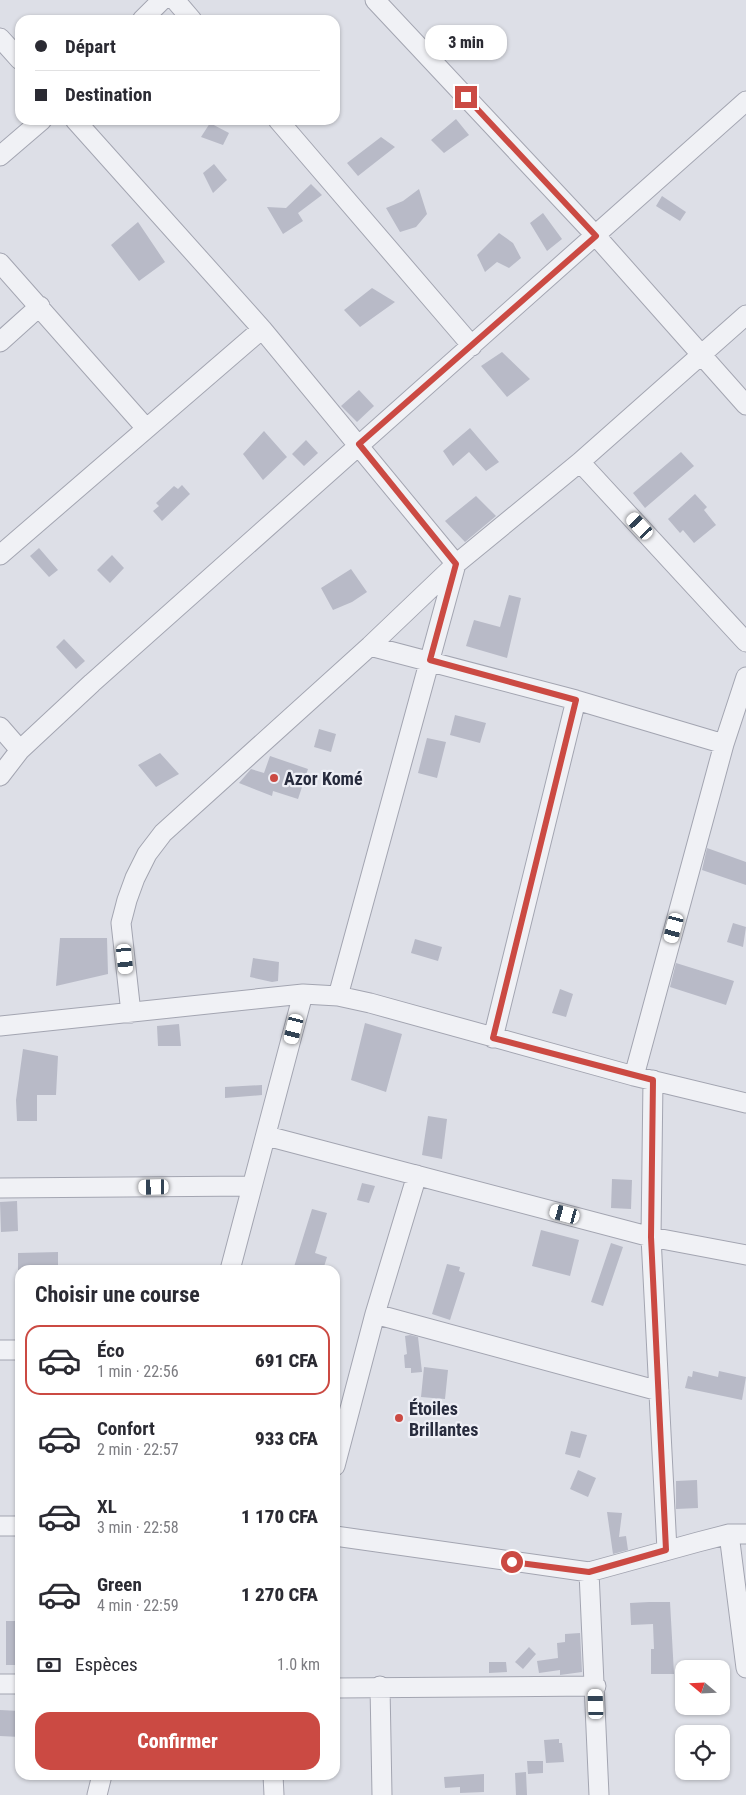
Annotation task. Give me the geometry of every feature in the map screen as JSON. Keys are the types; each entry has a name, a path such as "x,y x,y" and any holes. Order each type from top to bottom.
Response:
{"street":[{"path":"147,15 162,0"},
{"path":"175,0 188,15"},
{"path":"376,0 596,236 746,405"},
{"path":"0,38 15,54"},
{"path":"0,776 20,750 359,444 472,346 746,101"},
{"path":"0,156 36,125"},
{"path":"79,125 262,329 359,444 456,564"},
{"path":"282,125 472,346"},
{"path":"0,263 145,427"},
{"path":"0,342 40,306"},
{"path":"131,1013 121,924 126,900 147,854 163,833 370,646 456,564 580,462 746,315"},
{"path":"0,555 145,427 262,329"},
{"path":"580,462 746,642"},
{"path":"338,996 456,564"},
{"path":"370,646 430,660 576,700 724,744"},
{"path":"634,1076 724,744 746,677"},
{"path":"493,1038 576,700"},
{"path":"0,727 20,750"},
{"path":"231,1265 267,1136 303,994"},
{"path":"0,1026 303,994 338,996 370,1003 634,1076 746,1103"},
{"path":"653,1080 651,1237 666,1550"},
{"path":"267,1136 651,1237 746,1255"},
{"path":"340,1447 375,1314 417,1175"},
{"path":"0,1188 252,1186"},
{"path":"375,1314 659,1391"},
{"path":"0,1350 15,1350"},
{"path":"0,1526 15,1526"},
{"path":"340,1537 589,1572 666,1550 737,1534 746,1668"},
{"path":"589,1572 596,1686 599,1795"},
{"path":"0,1684 15,1684"},
{"path":"380,1686 382,1795"},
{"path":"340,1688 596,1686"},
{"path":"97,1795 101,1780"},
{"path":"274,1780 274,1795"}],"building":[{"path":"456,119 469,135 444,153 431,140"},
{"path":"209,125 214,125 229,133 223,145 201,137"},
{"path":"381,137 395,147 358,176 347,163"},
{"path":"214,164 227,180 213,193 203,173"},
{"path":"311,184 322,195 298,213 303,221 283,234 267,207 286,208"},
{"path":"419,189 427,214 416,227 400,232 386,208 403,201"},
{"path":"662,196 686,212 680,221 656,206"},
{"path":"543,213 562,239 547,251 530,223"},
{"path":"138,222 165,262 139,281 111,245"},
{"path":"499,233 513,243 521,258 509,268 497,262 485,272 477,255"},
{"path":"372,288 395,302 360,327 344,310"},
{"path":"502,352 530,379 507,397 481,366"},
{"path":"359,390 374,406 357,422 341,406"},
{"path":"470,428 499,462 486,471 469,452 453,466 443,451"},
{"path":"264,431 287,457 263,480 243,454"},
{"path":"306,440 318,453 304,466 292,454"},
{"path":"681,452 694,466 645,508 633,493"},
{"path":"182,485 190,494 162,521 153,511 159,506 156,503 174,486 178,489"},
{"path":"695,494 707,507 704,510 716,525 694,543 683,530 680,533 668,519"},
{"path":"476,496 496,516 465,542 445,521"},
{"path":"39,548 58,570 49,577 30,556"},
{"path":"112,555 124,568 110,583 97,570"},
{"path":"351,569 367,592 352,602 333,610 321,588"},
{"path":"509,595 521,598 507,658 466,646 474,620 500,627"},
{"path":"64,639 85,661 76,669 56,647"},
{"path":"455,715 486,723 480,743 450,735"},
{"path":"319,729 336,734 331,752 314,747"},
{"path":"427,738 446,742 437,778 418,773"},
{"path":"160,753 179,774 156,787 138,765"},
{"name":"Azor Komé","path":"270,756 308,769 298,799 273,791 272,796 239,783 251,769 264,773"},
{"path":"707,848 746,862 746,885 702,870"},
{"path":"733,923 746,927 743,947 727,942"},
{"path":"60,938 107,938 108,974 56,986"},
{"path":"415,939 442,947 438,961 411,953"},
{"path":"253,958 279,962 278,981 272,982 250,977"},
{"path":"676,963 734,981 726,1005 670,987"},
{"path":"560,989 573,994 566,1017 552,1013"},
{"path":"365,1023 402,1034 386,1092 351,1080"},
{"path":"179,1024 181,1046 158,1046 157,1026"},
{"path":"23,1049 58,1056 56,1095 37,1095 37,1121 17,1121 16,1100"},
{"path":"262,1085 262,1095 225,1098 225,1087"},
{"path":"428,1116 447,1119 442,1159 422,1155"},
{"path":"612,1179 632,1180 631,1209 611,1208"},
{"path":"362,1183 375,1186 369,1203 357,1200"},
{"path":"17,1201 18,1231 1,1232 0,1202"},
{"path":"312,1209 327,1213 315,1253 327,1257 325,1265 295,1265"},
{"path":"541,1230 579,1240 570,1276 532,1266"},
{"path":"611,1243 623,1247 603,1306 591,1302"},
{"path":"58,1252 58,1265 18,1265 18,1253"},
{"path":"447,1264 460,1267 459,1271 465,1273 450,1320 432,1314"},
{"path":"405,1336 418,1337 422,1372 411,1373 411,1368 405,1368 404,1355 407,1354"},
{"path":"424,1367 448,1370 445,1399 421,1397"},
{"path":"693,1371 718,1377 719,1371 746,1377 742,1400 685,1388 688,1376 692,1377"},
{"path":"571,1431 587,1435 580,1458 565,1454"},
{"path":"578,1470 596,1478 588,1497 570,1489"},
{"path":"697,1480 698,1508 676,1509 676,1481"},
{"path":"607,1512 622,1513 619,1537 626,1536 628,1550 613,1554"},
{"path":"670,1602 674,1674 651,1674 651,1649 654,1649 653,1624 631,1625 630,1603"},
{"path":"6,1621 15,1621 15,1665 6,1665"},
{"path":"580,1633 582,1672 560,1675 560,1670 539,1673 537,1661 558,1658 557,1643 565,1642 565,1634"},
{"path":"529,1647 536,1654 523,1669 515,1662"},
{"path":"489,1662 506,1662 507,1672 489,1673"},
{"path":"0,1710 15,1711 15,1737 0,1736"},
{"path":"559,1739 559,1743 562,1743 564,1762 546,1763 544,1740"},
{"path":"527,1761 543,1761 543,1773 528,1774"},
{"path":"526,1772 527,1795 516,1795 515,1773"},
{"path":"484,1774 484,1792 460,1793 460,1787 445,1788 444,1777"}],"place":[{"name":"Azor Komé","path":"274,778"},
{"name":"Étoiles Brillantes","path":"399,1418"}],"route":[{"path":"466,97 596,236 359,444 456,564 430,660 576,700 493,1038 653,1080 651,1237 666,1550 589,1572 512,1562"}]}
